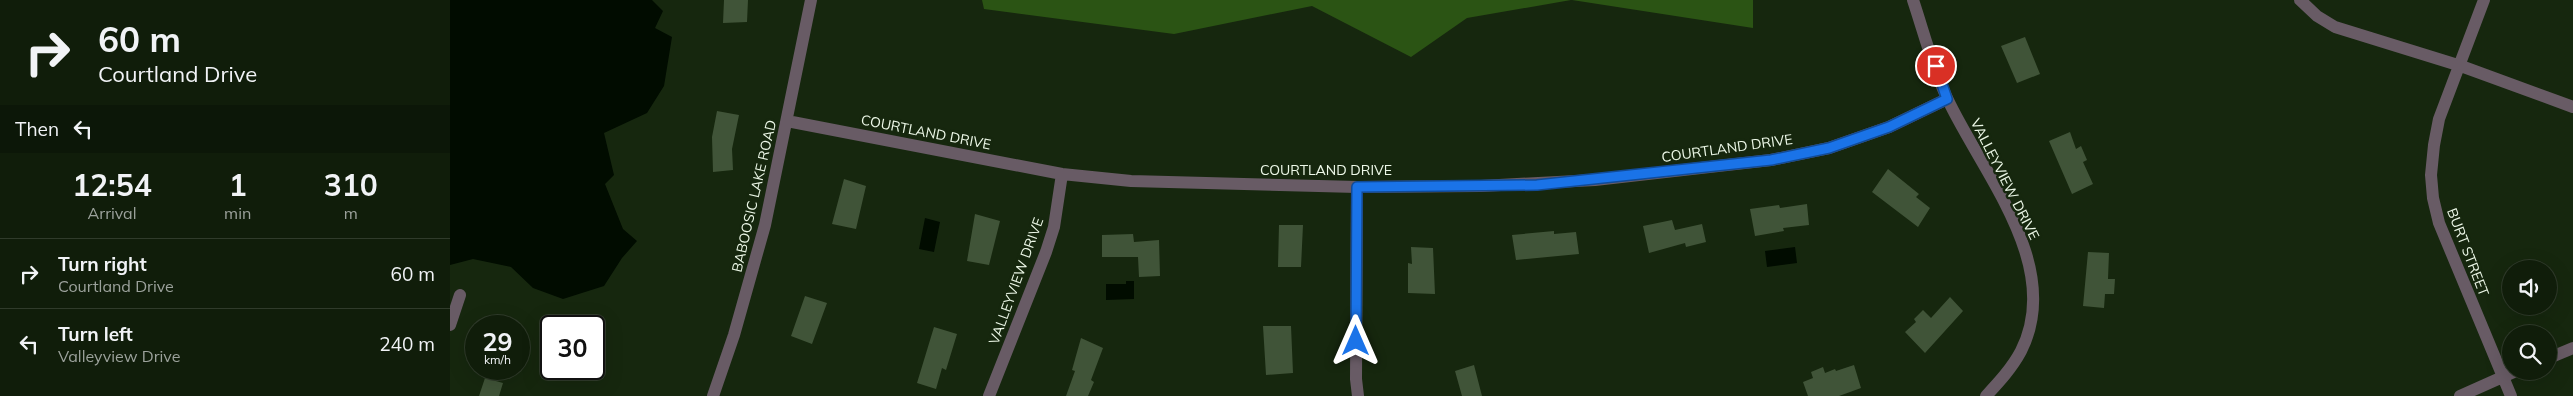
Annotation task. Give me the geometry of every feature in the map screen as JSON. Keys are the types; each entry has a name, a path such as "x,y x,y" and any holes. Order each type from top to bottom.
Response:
{"street":[{"name":"BABOOSIC LAKE ROAD","path":"713,396 734,335 765,225 811,0"},
{"name":"VALLEYVIEW DRIVE","path":"1913,0 1947,99 2004,202 2027,256 2032,275 2032,313 2021,350 2011,367 1986,396"},
{"path":"2300,0 2317,16 2335,27 2461,66 2573,107"},
{"name":"BURT STREET","path":"2484,0 2461,66 2439,119 2431,175 2433,198 2439,223 2502,375"},
{"name":"COURTLAND DRIVE","path":"787,120 1062,174 1131,181 1357,187 1537,185 1771,160 1829,148 1889,127 1947,99"},
{"name":"VALLEYVIEW DRIVE","path":"989,396 1046,252 1054,226 1062,174"},
{"path":"1357,187 1356,380 1358,396"},
{"path":"450,325 460,296"},
{"path":"2557,355 2573,348"},
{"path":"2460,396 2502,377"},
{"name":"BURT STREET","path":"2504,380 2511,396"}],"green space":[{"path":"982,0 1571,0 1467,18 1411,57 1312,6 1174,34 984,9"},
{"path":"1572,0 1753,0 1753,28"}],"shaded area":[{"path":"450,0 652,0 663,11 655,28 672,37 664,86 647,113 604,133 614,175 605,184 623,229 637,241 622,258 604,286 563,299 533,288 511,267 473,259 450,265"},
{"path":"925,218 940,222 934,252 919,249"},
{"path":"1795,247 1797,263 1767,267 1765,251"},
{"path":"1126,281 1134,281 1134,299 1106,300 1106,284 1126,284"}],"building":[{"path":"724,0 748,0 747,22 723,23"},
{"path":"2025,37 2040,74 2017,83 2001,46"},
{"path":"717,111 739,115 732,149 733,170 713,172 712,137"},
{"path":"2070,132 2076,149 2081,146 2087,160 2083,162 2093,184 2072,194 2049,141"},
{"path":"1888,169 1919,194 1916,197 1930,208 1918,227 1872,192"},
{"path":"844,179 866,186 856,229 832,224"},
{"path":"1807,204 1809,225 1783,228 1784,231 1755,236 1750,209 1779,205 1780,208"},
{"path":"975,214 1000,221 989,265 967,261"},
{"path":"1672,220 1675,230 1702,224 1706,242 1686,247 1685,243 1649,253 1643,226"},
{"path":"1279,225 1303,225 1301,267 1278,267"},
{"path":"1554,231 1554,234 1576,232 1579,254 1516,260 1512,235"},
{"path":"1133,234 1134,242 1159,240 1160,276 1139,277 1138,257 1102,257 1102,235"},
{"path":"1411,247 1433,248 1435,294 1408,293 1408,263 1412,264"},
{"path":"2088,252 2109,253 2108,279 2115,279 2114,294 2105,294 2104,308 2083,306"},
{"path":"805,296 827,303 812,344 791,336"},
{"path":"1950,297 1963,311 1925,353 1905,332 1916,322 1914,319 1923,310 1931,318"},
{"path":"1263,326 1291,326 1293,373 1266,375"},
{"path":"934,327 957,334 946,370 942,368 936,389 917,383"},
{"path":"1081,338 1103,348 1091,380 1094,382 1088,396 1066,396 1075,371 1072,370"},
{"path":"1474,365 1482,396 1462,396 1455,371"},
{"path":"1854,365 1861,388 1839,396 1808,396 1803,382 1813,378 1811,372 1823,367 1825,373"},
{"path":"484,380 503,383 499,396 479,396"}],"route":[{"path":"1356,341 1357,187 1537,185 1771,160 1829,148 1889,127 1947,99 1936,66"}]}
